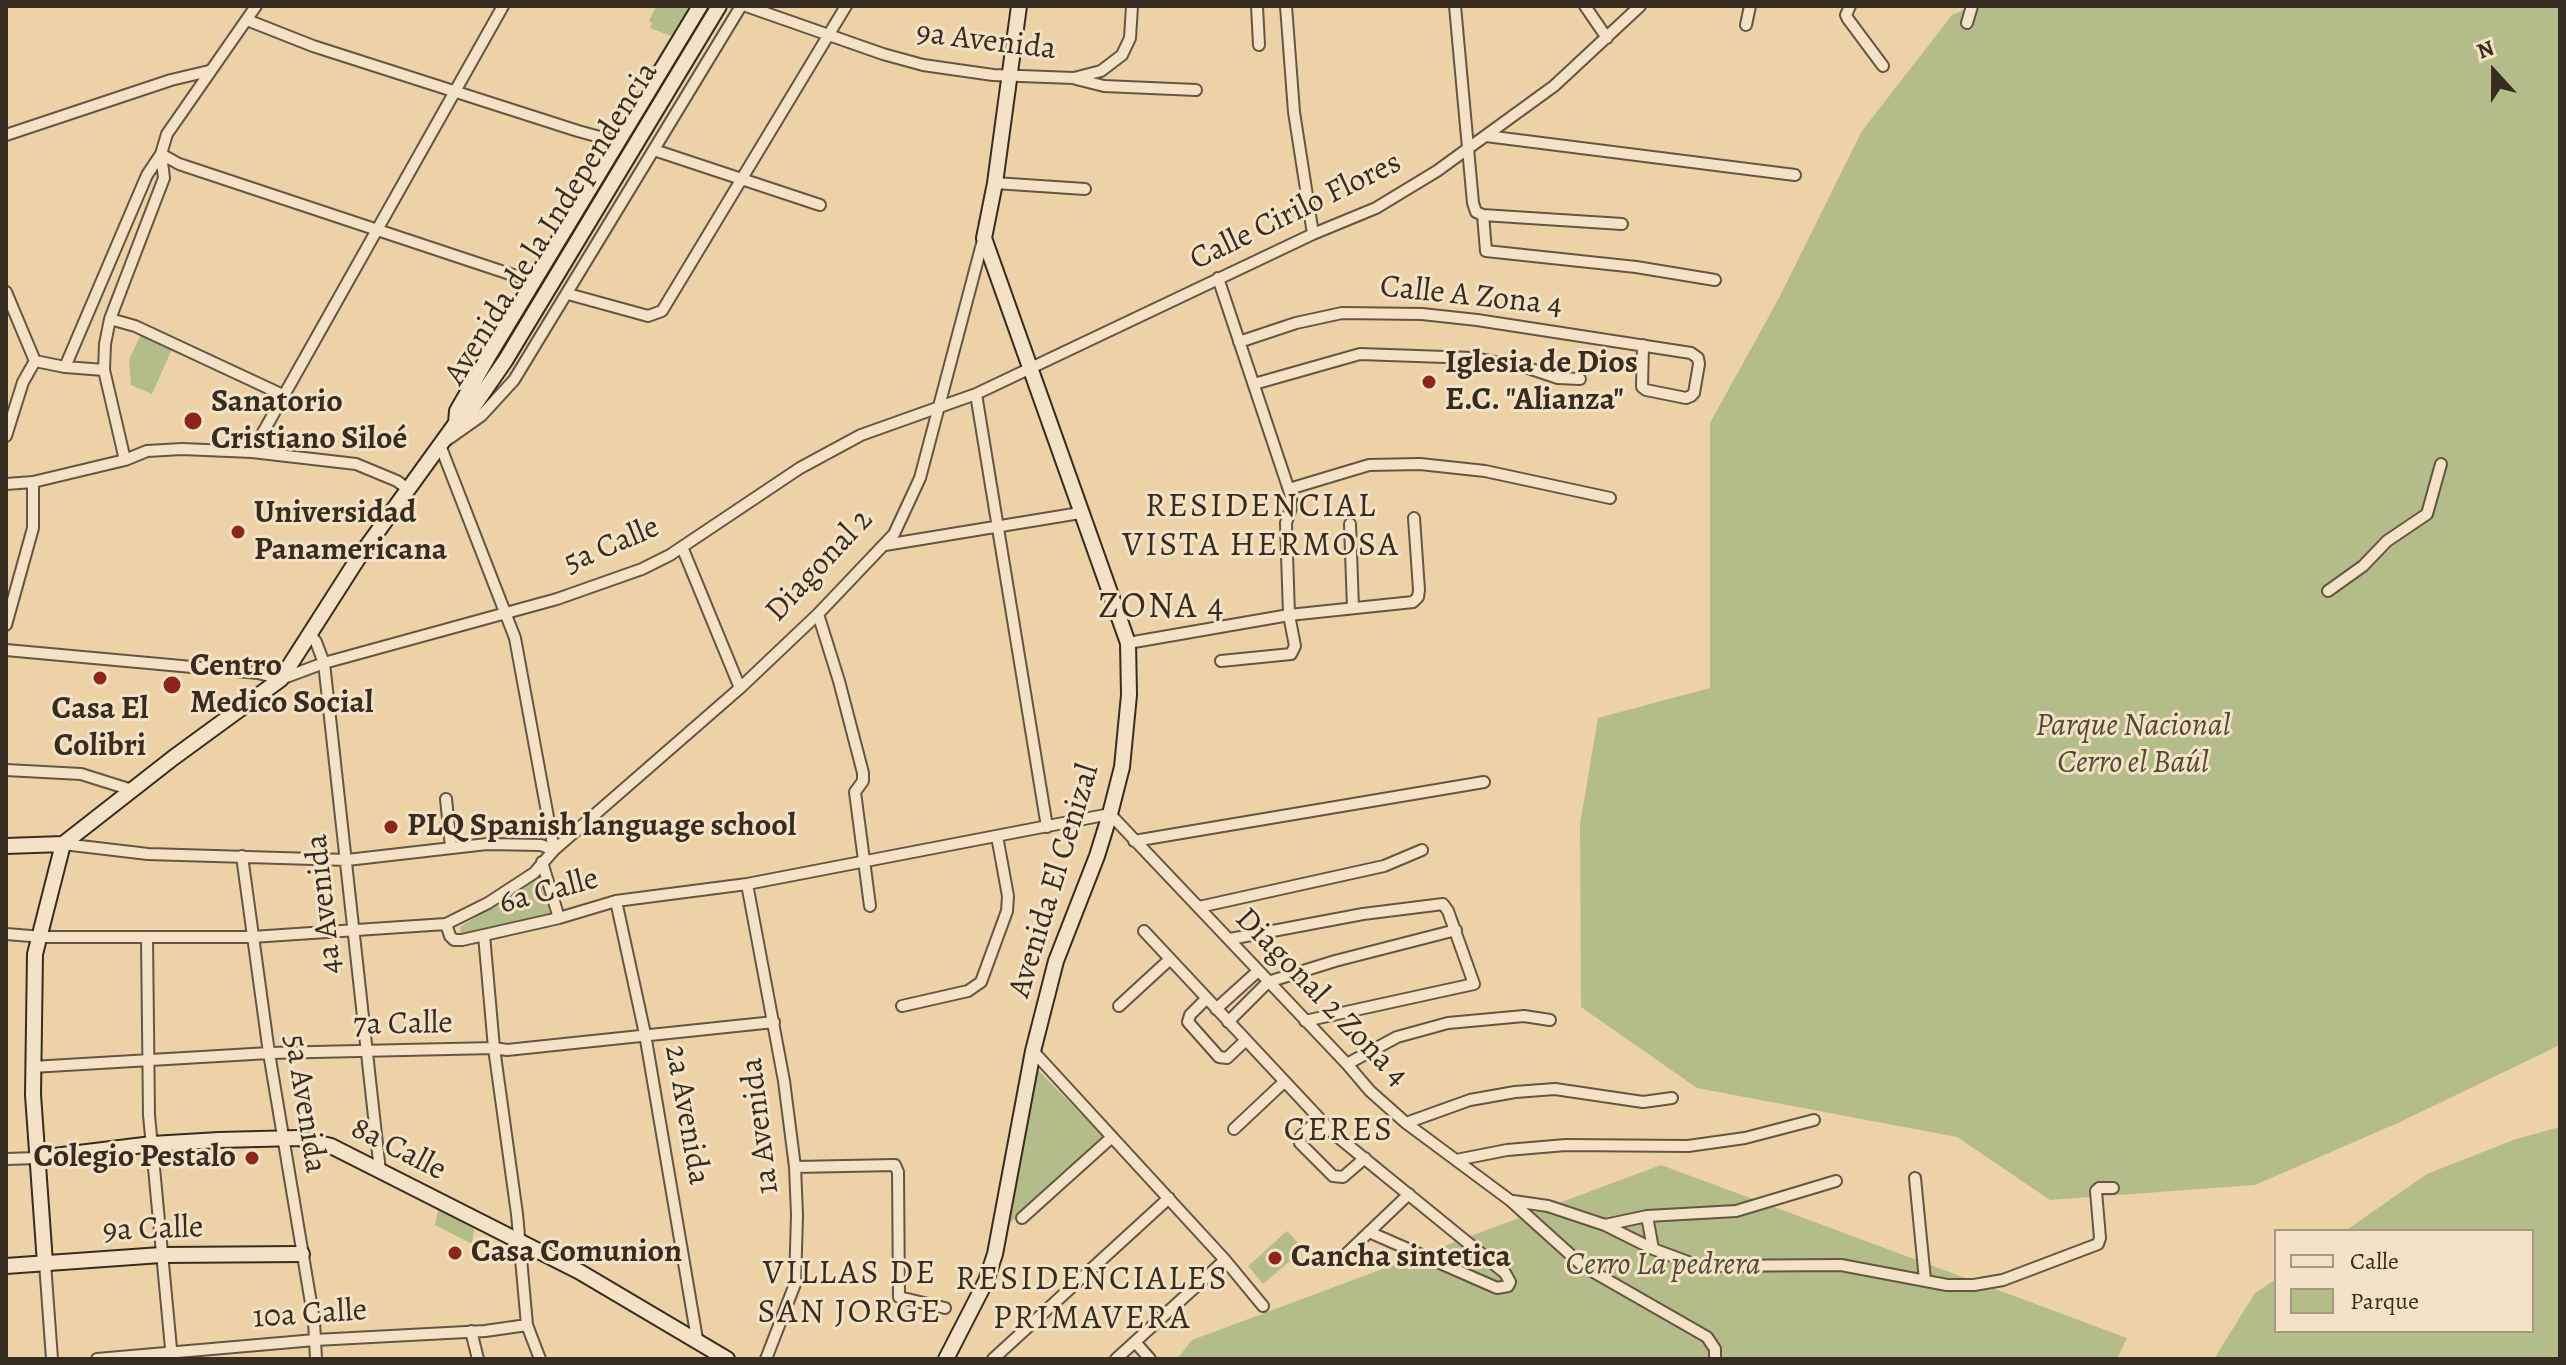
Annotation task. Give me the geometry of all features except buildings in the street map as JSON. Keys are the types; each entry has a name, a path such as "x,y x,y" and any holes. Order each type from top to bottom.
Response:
{"main road":[{"name":"Avenida de la Independencia","path":"456,423 457,411 700,6"},
{"name":"Avenida de la Independencia","path":"456,423 467,416 505,361 719,6"},
{"name":"Diagonal 2","path":"984,238 995,183 1019,6"},
{"name":"Avenida El Cenizal","path":"946,1359 986,1281 995,1254 1033,1051 1056,961 1110,814 1122,767 1129,695 1128,643 984,238"},
{"path":"6,846 63,844 281,679 338,588 456,423"},
{"path":"45,1263 32,1067 35,954 63,844"},
{"name":"8a Calle","path":"38,1158 152,1144 298,1138 331,1146 570,1266 727,1359"},
{"name":"9a Calle","path":"6,1266 161,1255 302,1254"}],"street":[{"path":"65,367 142,185 161,154 175,121 256,6"},
{"path":"252,452 374,230 503,6"},
{"path":"554,850 515,638 440,445 481,416 502,395 568,294 744,6"},
{"name":"9a Avenida","path":"744,6 923,65 1010,76 1074,78 1101,71 1122,55 1130,38 1132,6"},
{"path":"568,294 652,316 666,305 846,6"},
{"path":"1257,6 1259,45"},
{"path":"1286,6 1294,112 1313,234"},
{"path":"1455,6 1473,203 1480,214 1486,251 1636,267 1715,280"},
{"path":"1585,6 1607,38"},
{"name":"Calle Cirilo Flores","path":"940,408 1030,369 1313,234 1376,208 1468,150 1554,86 1640,6"},
{"path":"1746,25 1750,6"},
{"path":"1850,6 1846,15 1848,19 1883,66"},
{"path":"1967,23 1972,6"},
{"path":"247,20 313,46 618,142"},
{"path":"6,135 171,80 211,70"},
{"path":"1074,78 1104,86 1196,90"},
{"path":"1486,136 1795,175"},
{"path":"654,150 820,205"},
{"path":"161,154 179,164 534,282"},
{"path":"125,460 104,370 105,344 110,319 164,178 161,154"},
{"path":"995,183 1085,189"},
{"path":"1480,214 1622,224"},
{"name":"Diagonal 2","path":"446,924 488,903 542,865 554,850 740,688 885,545 911,499 940,408 984,238"},
{"path":"1218,278 1292,501 1286,523 1289,615 1295,643 1293,653 1221,661"},
{"path":"6,292 35,361"},
{"name":"Calle A Zona 4","path":"1239,342 1321,316 1363,312 1477,320 1643,345 1691,353 1698,358 1694,393 1686,398 1646,390 1640,380 1643,345"},
{"path":"110,319 135,326 283,395"},
{"path":"1254,384 1360,354 1473,358 1528,368 1558,378 1580,379"},
{"path":"35,361 104,370"},
{"path":"6,436 23,382 35,361"},
{"path":"976,394 1047,827"},
{"name":"5a Calle","path":"281,679 324,663 506,614 642,569 682,547 828,452 898,421 940,408"},
{"path":"6,484 33,482 163,449 252,452 356,464 397,481 408,489"},
{"path":"1289,489 1369,465 1420,464 1485,471 1610,498"},
{"path":"2328,591 2363,566 2387,541 2427,514 2441,464"},
{"path":"6,625 33,528 33,482"},
{"path":"885,545 1080,513"},
{"path":"1128,643 1289,615 1416,600 1419,590 1414,518"},
{"path":"1350,524 1353,608"},
{"path":"682,547 740,688"},
{"path":"818,614 863,773 863,781 855,792 870,906"},
{"name":"4a Avenida","path":"310,634 324,663 380,1171"},
{"path":"6,650 258,673 281,679"},
{"path":"6,770 81,774 132,790"},
{"path":"1134,841 1484,782"},
{"path":"446,799 451,847"},
{"name":"6a Calle","path":"6,934 252,937 446,924 450,936 457,941 559,918 616,901 747,884 1110,814"},
{"name":"Diagonal 2 Zona 4","path":"1110,814 1370,1091 1406,1123 1511,1201 1583,1266 1707,1337 1717,1356"},
{"path":"902,1006 968,991 981,982 1007,911 1008,896 997,836"},
{"path":"63,844 148,854 347,860 487,844 541,845 554,850"},
{"path":"541,845 542,865 559,918"},
{"path":"1199,907 1384,866 1422,850"},
{"name":"5a Avenida","path":"242,856 316,1359"},
{"name":"1a Avenida","path":"747,884 774,1022 795,1167 797,1215 795,1284 788,1309 766,1359"},
{"name":"2a Avenida","path":"616,901 645,1034 697,1339"},
{"path":"1230,939 1363,914 1443,904 1456,930 1474,984 1305,1021"},
{"path":"1228,1022 1268,982 1456,930"},
{"path":"1144,931 1319,1119 1505,1273 1510,1282 1508,1286 1497,1288 1369,1232"},
{"path":"484,935 494,1048 513,1182 527,1325 540,1359"},
{"path":"147,938 147,1058 171,1355"},
{"path":"1119,1006 1169,960"},
{"path":"1216,1009 1258,971"},
{"path":"1206,999 1190,1015 1188,1022 1219,1057 1227,1058 1245,1041"},
{"path":"1347,1064 1397,1037 1448,1023 1524,1016 1550,1020"},
{"name":"7a Calle","path":"32,1067 269,1053 520,1049 774,1022"},
{"path":"1033,1051 1225,1260 1263,1306"},
{"path":"1234,1129 1284,1082"},
{"path":"1406,1123 1470,1100 1515,1092 1555,1089 1643,1102 1672,1098"},
{"path":"1319,1119 1301,1136 1300,1143 1333,1176 1343,1177 1365,1158"},
{"path":"1456,1160 1507,1150 1566,1145 1688,1146 1745,1138 1814,1120"},
{"path":"1022,1218 1112,1137"},
{"name":"8a Calle","path":"6,1159 38,1158"},
{"path":"795,1167 895,1165 898,1172 899,1297 945,1308"},
{"path":"1915,1178 1925,1280"},
{"path":"1605,1225 1647,1216 1736,1211 1836,1181"},
{"path":"1511,1201 1548,1206 1605,1225 1653,1249 1699,1266 1841,1265 1960,1286 1987,1284 2094,1246 2100,1238 2096,1191 2099,1188 2113,1188"},
{"path":"1345,1255 1409,1194"},
{"path":"993,1359 1169,1198"},
{"path":"1647,1216 1653,1249"},
{"path":"1116,1359 1225,1260"},
{"path":"45,1263 52,1359"},
{"name":"10a Calle","path":"97,1359 527,1325"},
{"path":"471,1331 478,1359"},
{"path":"1135,1342 1150,1359"}],"green space":[{"path":"656,6 688,8 671,36 650,28 652,23 649,21"},
{"name":"Parque Nacional Cerro el Baúl","path":"1973,6 2560,6 2560,1045 2400,1122 2255,1185 2050,1200 1957,1137 1697,1088 1581,1007 1580,824 1598,718 1710,688 1710,423 1779,298 1862,131 1952,15"},
{"path":"141,334 172,349 152,394 131,385 129,360"},
{"path":"539,877 550,913 461,934 460,927"},
{"path":"1037,1069 1104,1137 1010,1223"},
{"path":"2560,1127 2560,1359 2214,1359 2255,1293 2274,1280 2274,1333 2534,1333 2534,1229 2348,1229 2427,1174 2516,1139"},
{"name":"Cerro La pedrera","path":"1661,1165 2127,1338 2117,1359 1177,1359 1192,1340"},
{"path":"439,1206 474,1229 472,1244 435,1225"},
{"name":"Cancha sintetica","path":"1287,1231 1304,1249 1263,1284 1248,1266"}],"place":[{"name":"Iglesia de Dios E.C. \"Alianza\"","path":"1429,382"},
{"name":"Sanatorio Cristiano Siloé","path":"193,421"},
{"name":"Universidad Panamericana","path":"238,532"},
{"name":"Casa El Colibri","path":"100,678"},
{"name":"Centro Medico Social","path":"172,685"},
{"name":"PLQ Spanish language school","path":"391,827"},
{"name":"Colegio Pestalo","path":"252,1158"},
{"name":"Casa Comunion","path":"455,1253"},
{"name":"Cancha sintetica","path":"1275,1258"}],"district":[{"name":"RESIDENCIAL VISTA HERMOSA","path":"1261,528"},
{"name":"ZONA 4","path":"1162,608"},
{"name":"CERES","path":"1339,1132"},
{"name":"VILLAS DE SAN JORGE","path":"850,1294"},
{"name":"RESIDENCIALES PRIMAVERA","path":"1092,1300"}]}
